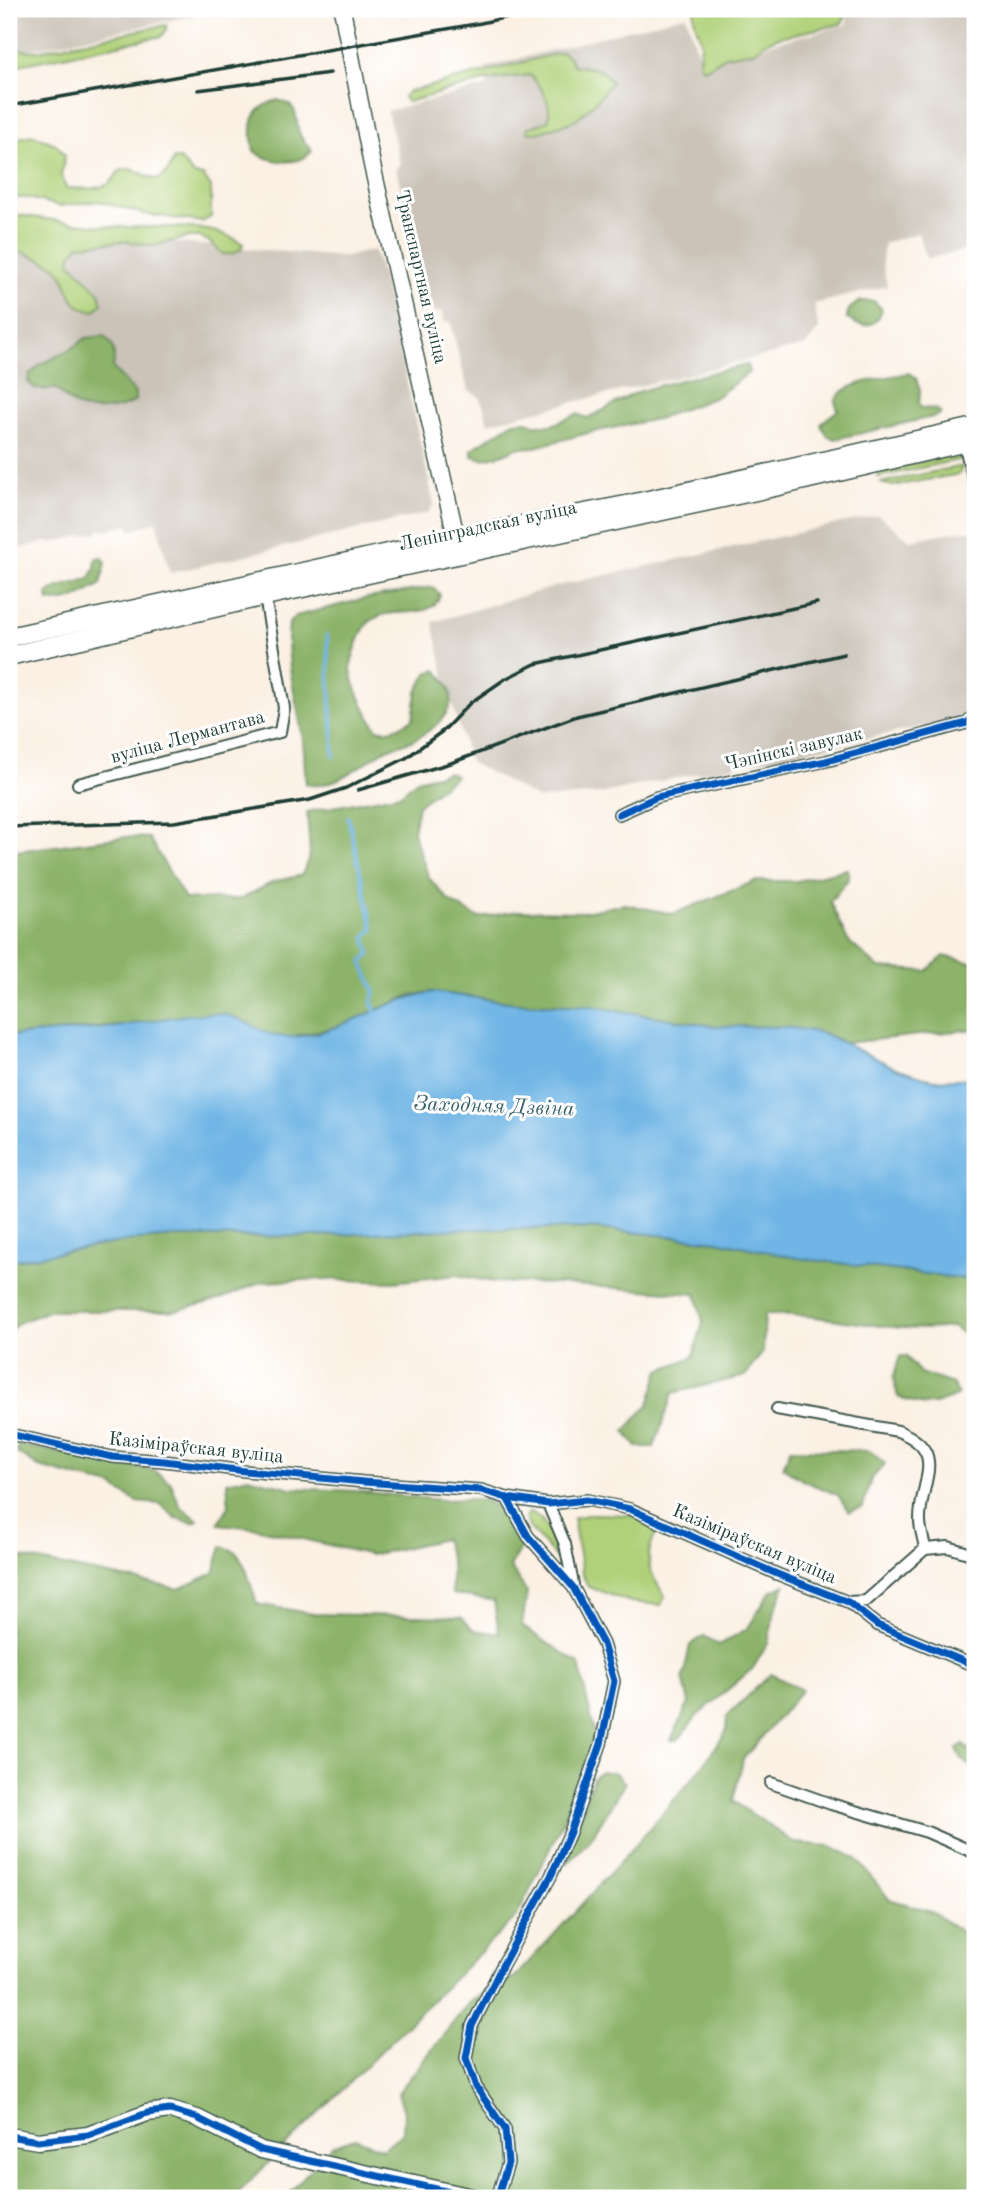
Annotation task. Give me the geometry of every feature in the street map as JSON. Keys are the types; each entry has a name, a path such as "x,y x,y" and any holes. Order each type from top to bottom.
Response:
{"main road":[{"name":"Транспартная вуліца","path":"342,9 372,165 458,546"},
{"name":"Ленінградская вуліца","path":"9,656 31,641 458,546 626,505 968,435"},
{"name":"Ленінградская вуліца","path":"9,637 31,641"},
{"path":"9,2136 38,2141 88,2135 147,2113 170,2110 197,2118 261,2150 477,2198"}],"street":[{"path":"968,435 975,485"},
{"name":"вуліца Лермантава","path":"78,784 280,732 284,708 263,589"},
{"name":"Чэпінскі завулак","path":"619,814 657,797 826,761 967,723 975,715"},
{"path":"777,1409 898,1431 916,1438 926,1451 929,1467 920,1521 925,1549 948,1547 975,1555"},
{"name":"Казіміраўская вуліца","path":"9,1434 112,1457 351,1481 481,1490 507,1498 548,1504 587,1500 630,1509 777,1574 848,1602 877,1625 975,1667"},
{"path":"497,2198 508,2163 505,2129 476,2087 466,2058 472,2026 551,1876 570,1832 601,1744 614,1681 603,1643 573,1587 528,1536 507,1498"},
{"path":"548,1504 565,1544 573,1587"},
{"name":"Казіміраўская вуліца","path":"848,1602 866,1601 925,1549"},
{"path":"771,1783 927,1832 975,1853"}],"shaded area":[{"path":"9,9 194,9 196,15 27,50 9,40"},
{"path":"849,9 975,9 975,248 927,259 918,233 884,243 882,262 887,286 814,304 819,329 805,346 488,423 478,396 468,390 450,321 445,323 441,311 434,313 423,280 396,169 400,163 387,111 488,86 486,67 686,15 699,55 707,59 846,25"},
{"path":"9,228 344,257 374,250 385,284 434,504 428,513 170,573 156,521 131,531 128,525 104,531 103,529 9,552"},
{"path":"878,515 910,540 958,531 975,531 975,701 956,720 598,794 539,799 470,762 447,687 433,622 557,586"}],"green space":[{"path":"695,9 846,9 846,16 841,24 779,37 764,43 755,51 726,56 705,69 699,63 701,43 694,18"},
{"path":"166,25 167,29 162,36 9,67 9,43 23,50 37,51"},
{"path":"562,52 569,57 573,65 599,70 611,82 576,119 541,132 527,132 528,128 548,121 549,114 545,96 530,75 487,80 407,102 403,97 408,92"},
{"path":"278,100 293,108 302,139 312,151 300,159 284,162 254,151 254,119 262,108"},
{"path":"33,135 56,144 65,155 61,175 66,188 105,186 120,171 126,169 157,179 163,177 174,159 180,159 194,175 203,176 211,187 211,217 202,222 145,214 98,201 60,206 28,198 9,197 9,140"},
{"path":"9,214 103,226 198,229 229,236 243,244 241,249 232,254 223,254 200,237 153,246 126,241 79,245 71,255 70,262 99,292 102,304 94,311 84,309 73,300 65,280 56,268 10,246"},
{"path":"861,301 874,301 882,309 876,320 868,325 852,322 847,318 849,310"},
{"path":"104,336 113,350 113,368 135,393 135,401 116,408 85,409 64,397 57,389 36,389 28,382 30,374 40,365 86,338"},
{"path":"747,365 749,372 716,397 657,419 535,447 517,448 483,459 472,456 472,449 514,422 552,425 577,414 587,418 641,391"},
{"path":"909,373 916,378 920,391 919,404 922,408 936,409 941,413 835,439 828,437 821,425 838,409 835,402 839,395 856,385"},
{"path":"956,454 963,459 878,477 880,471"},
{"path":"963,466 959,474 893,486 880,483"},
{"path":"102,557 106,563 100,585 69,600 49,601 47,594 56,588 89,579 95,569 96,558"},
{"path":"433,587 440,595 437,603 431,607 416,612 382,615 368,623 357,645 351,669 354,684 377,729 392,729 413,719 417,692 427,673 437,670 450,691 447,712 426,733 387,749 348,774 327,783 306,784 302,735 289,663 289,623 296,616 368,598"},
{"path":"448,772 456,776 418,805 413,832 429,878 449,901 479,918 517,911 584,912 625,904 673,914 756,881 797,881 847,869 849,878 830,902 848,941 879,968 927,971 944,956 975,963 975,1029 845,1043 825,1034 785,1027 713,1026 589,1006 515,1003 433,992 411,995 337,1027 290,1037 277,1037 260,1031 237,1018 210,1014 9,1036 9,852 125,837 149,838 185,899 241,899 273,882 302,875 310,854 307,812 401,794 417,780"},
{"path":"591,1228 717,1241 892,1270 975,1280 975,1342 953,1327 906,1328 765,1314 763,1352 745,1376 673,1393 654,1447 637,1447 625,1431 649,1404 660,1370 693,1357 703,1322 696,1294 494,1282 457,1275 392,1282 321,1279 262,1282 216,1301 173,1311 48,1311 18,1323 9,1332 9,1261 127,1241 173,1237"},
{"path":"900,1356 906,1356 920,1373 953,1384 958,1395 928,1405 898,1397 893,1378"},
{"path":"19,1445 153,1470 171,1483 180,1506 198,1520 193,1523 176,1518 160,1504 137,1502 112,1486 39,1467 16,1452"},
{"path":"790,1449 870,1451 885,1464 871,1479 863,1507 849,1512 838,1495 804,1481 783,1467"},
{"path":"248,1477 291,1488 356,1491 441,1500 483,1499 505,1512 523,1543 510,1567 527,1592 522,1626 579,1664 595,1735 565,1817 517,1916 233,2198 9,2198 9,1555 179,1589 214,1573 222,1546 237,1552 246,1569 257,1604 314,1614 461,1617 474,1630 499,1634 494,1601 452,1594 451,1561 444,1539 371,1555 256,1528 218,1524 229,1506 227,1482"},
{"path":"530,1512 546,1526 558,1560 529,1527 525,1517"},
{"path":"592,1514 632,1515 658,1530 650,1548 649,1564 654,1579 665,1596 661,1605 631,1602 588,1587 582,1573 573,1518"},
{"path":"785,1585 775,1610 768,1643 753,1668 697,1716 678,1740 671,1740 689,1703 683,1678 690,1645 704,1636 719,1645 748,1628 770,1592"},
{"path":"771,1674 802,1690 743,1759 733,1801 795,1843 831,1846 856,1858 889,1899 932,1912 964,1933 972,1971 975,1974 975,2198 285,2198 331,2146 355,2138 383,2149 403,2132 404,2112 398,2093 471,2000 515,1977 699,1771 726,1732 727,1716"},
{"path":"964,1744 966,1748 975,1751 975,1768 966,1763 960,1755 957,1748"},
{"path":"601,1772 614,1772 625,1783 589,1841 565,1865 593,1778"}],"water":[{"name":"Заходняя Дзвіна","path":"433,992 515,1003 589,1006 713,1026 806,1030 825,1034 896,1068 934,1080 975,1078 975,1280 797,1258 717,1241 591,1228 173,1237 127,1241 9,1261 9,1036 107,1028 210,1013 239,1019 272,1035 291,1037 328,1030 397,1002"}],"waterway":[{"path":"327,635 334,756"},
{"path":"348,817 373,929 365,937 370,954 362,962 375,992 372,1002 375,1011"}],"railway":[{"path":"9,106 481,23 544,9"},
{"path":"198,90 330,73"},
{"path":"9,827 174,822 310,800 346,788 406,758 444,730 470,703 505,679 535,664 817,603"},
{"path":"358,790 451,763 577,716 844,654"}],"cycle path":[{"path":"619,814 657,797 826,761 967,723 975,715"},
{"path":"9,1434 112,1457 364,1482 481,1490 507,1498 548,1504 587,1500 630,1509 777,1574 848,1602 877,1625 975,1666"},
{"path":"497,2198 508,2163 505,2129 476,2087 466,2058 472,2026 551,1876 570,1832 601,1744 614,1681 603,1644 573,1587 528,1536 507,1498"},
{"path":"9,2136 38,2141 88,2135 147,2113 170,2110 197,2118 261,2150 477,2198"}]}
